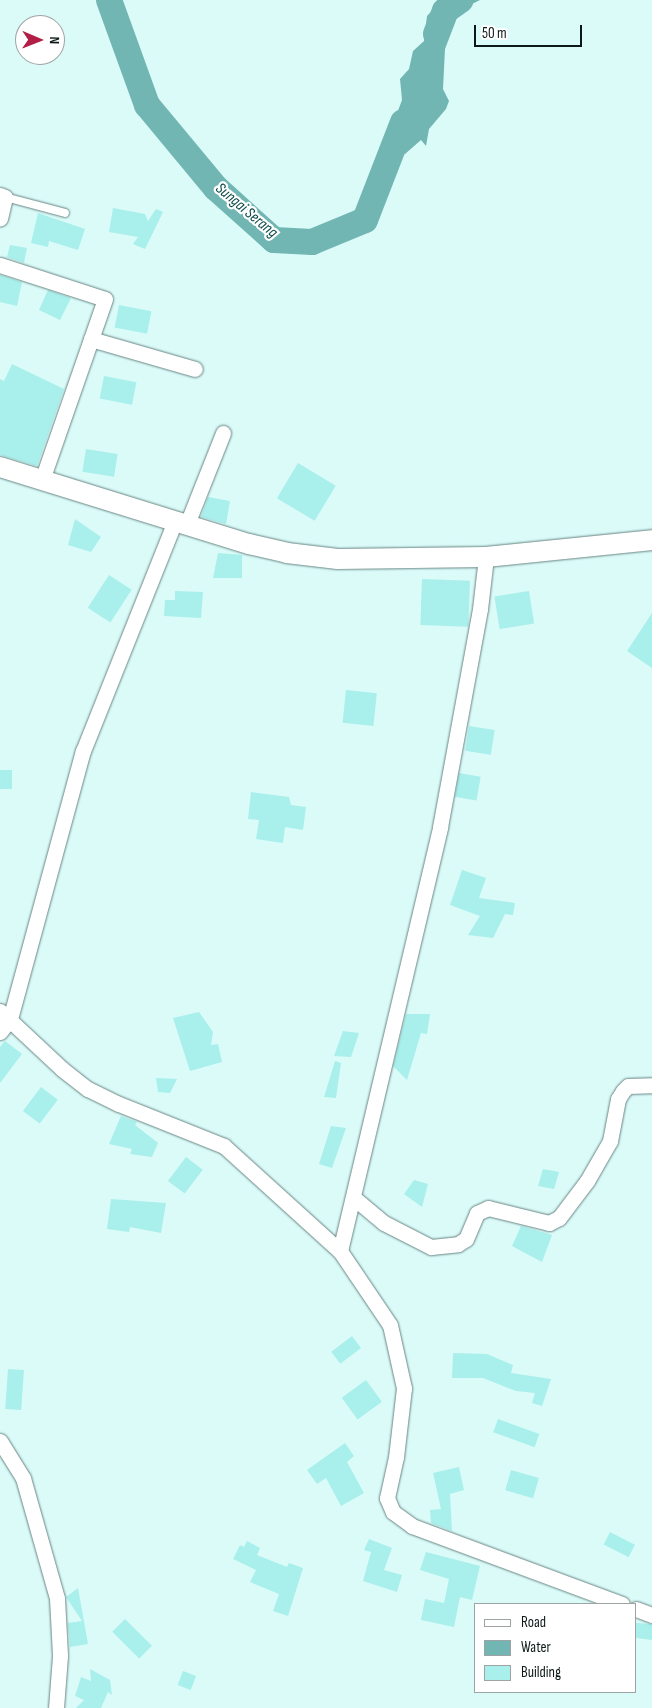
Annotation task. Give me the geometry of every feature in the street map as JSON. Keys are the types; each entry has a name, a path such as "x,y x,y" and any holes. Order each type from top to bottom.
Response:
{"street":[{"path":"0,218 3,196"},
{"path":"0,265 105,299 42,480"},
{"path":"91,339 194,369"},
{"path":"0,1032 83,751 181,523 223,433"},
{"path":"0,467 249,544 330,558 486,557 652,540"},
{"path":"340,1251 440,827 480,609 486,557"},
{"path":"5,1015 62,1069 88,1089 224,1146 340,1251 390,1325 404,1388 396,1457 387,1498 393,1512 412,1526 619,1603"},
{"path":"354,1198 384,1223 431,1247 458,1244 466,1239 477,1213 488,1208 549,1223 559,1218 587,1181 610,1141 618,1099 623,1091 628,1086 652,1085"},
{"path":"0,1441 23,1478 58,1598 60,1656 56,1708"},
{"path":"637,1609 652,1615"}],"lane":[{"path":"3,196 65,213"}],"water":[{"path":"442,0 458,7 463,0 480,0 460,10 445,49 443,89 449,101 446,109 429,129 426,146 421,140 405,154 397,152 381,158 391,146 379,149 390,132 402,100 400,79 409,69 413,51 424,41 427,16"}],"building":[{"path":"113,208 145,214 148,221 156,209 163,212 145,249 133,244 138,237 109,232"},
{"path":"38,213 85,229 78,250 49,241 48,247 31,243"},
{"path":"10,245 27,248 24,263 7,257"},
{"path":"0,275 22,282 17,306 0,302"},
{"path":"48,290 71,298 60,320 39,310"},
{"path":"119,305 151,311 147,334 115,328"},
{"path":"12,364 64,389 37,466 0,455 0,379 4,381"},
{"path":"104,376 136,382 132,405 100,399"},
{"path":"86,449 118,454 114,477 82,472"},
{"path":"298,463 336,486 315,521 277,498"},
{"path":"208,497 230,501 226,524 201,517"},
{"path":"75,519 101,537 91,552 68,545"},
{"path":"218,553 242,555 242,578 213,578"},
{"path":"109,575 132,590 110,622 88,608"},
{"path":"422,579 470,581 468,627 420,625"},
{"path":"175,591 203,592 201,618 164,616 165,600 175,600"},
{"path":"529,591 534,624 500,629 494,596"},
{"path":"652,613 652,668 627,651"},
{"path":"346,690 377,693 373,726 343,723"},
{"path":"469,726 495,730 491,755 465,751"},
{"path":"0,770 12,770 12,789 0,789"},
{"path":"459,773 481,777 476,800 455,797"},
{"path":"251,792 289,797 291,805 306,807 303,830 285,827 283,843 256,839 259,820 248,819"},
{"path":"462,870 486,878 479,898 515,903 513,915 505,914 493,938 468,935 480,916 450,905"},
{"path":"199,1012 213,1032 211,1045 218,1044 222,1062 190,1071 173,1018"},
{"path":"406,1014 430,1014 427,1034 421,1033 407,1080 393,1066"},
{"path":"343,1031 359,1033 351,1057 334,1056"},
{"path":"5,1041 22,1054 0,1083 0,1047"},
{"path":"335,1061 341,1063 336,1098 324,1097"},
{"path":"156,1078 177,1079 170,1093 158,1092"},
{"path":"41,1087 58,1100 40,1124 23,1111"},
{"path":"121,1116 137,1122 135,1125 158,1143 152,1157 130,1154 132,1149 109,1144"},
{"path":"331,1126 346,1128 332,1168 319,1164"},
{"path":"186,1157 203,1170 185,1194 168,1181"},
{"path":"543,1169 559,1172 554,1189 538,1186"},
{"path":"414,1180 428,1184 422,1207 404,1194"},
{"path":"111,1199 166,1203 161,1233 130,1227 129,1232 107,1229"},
{"path":"521,1226 552,1235 542,1262 512,1246"},
{"path":"352,1336 361,1348 340,1364 331,1352"},
{"path":"453,1353 487,1354 513,1365 511,1373 551,1379 542,1406 532,1403 535,1393 516,1391 483,1378 452,1378"},
{"path":"8,1369 24,1370 21,1410 5,1409"},
{"path":"366,1380 382,1402 358,1419 342,1398"},
{"path":"498,1419 539,1434 535,1447 493,1432"},
{"path":"345,1443 354,1456 347,1462 364,1493 341,1506 326,1478 317,1484 307,1470"},
{"path":"459,1467 464,1490 450,1494 452,1531 431,1523 430,1510 441,1509 433,1473"},
{"path":"511,1470 539,1478 533,1498 505,1490"},
{"path":"610,1532 635,1545 629,1557 604,1544"},
{"path":"369,1539 392,1548 384,1570 402,1575 397,1592 363,1581 371,1552 364,1550"},
{"path":"247,1541 260,1548 257,1555 287,1567 289,1563 303,1568 288,1616 273,1611 279,1594 250,1582 256,1570 233,1559 240,1545 244,1547"},
{"path":"426,1552 480,1566 472,1600 460,1597 454,1627 421,1620 425,1599 444,1603 449,1579 420,1570"},
{"path":"78,1588 88,1644 70,1647 68,1623 82,1621 66,1597"},
{"path":"125,1619 152,1646 139,1659 112,1632"},
{"path":"637,1623 652,1624 652,1640 637,1638"},
{"path":"90,1669 110,1680 112,1695 108,1692 101,1708 76,1708 84,1700 75,1696 81,1677 91,1681"},
{"path":"183,1671 196,1676 191,1690 178,1685"}],"waterway":[{"name":"Sungai Serang","path":"109,0 147,105 216,188 274,240 312,242 365,220 403,122"},
{"name":"Sungai Serang","path":"436,34 445,11 461,0"}]}
